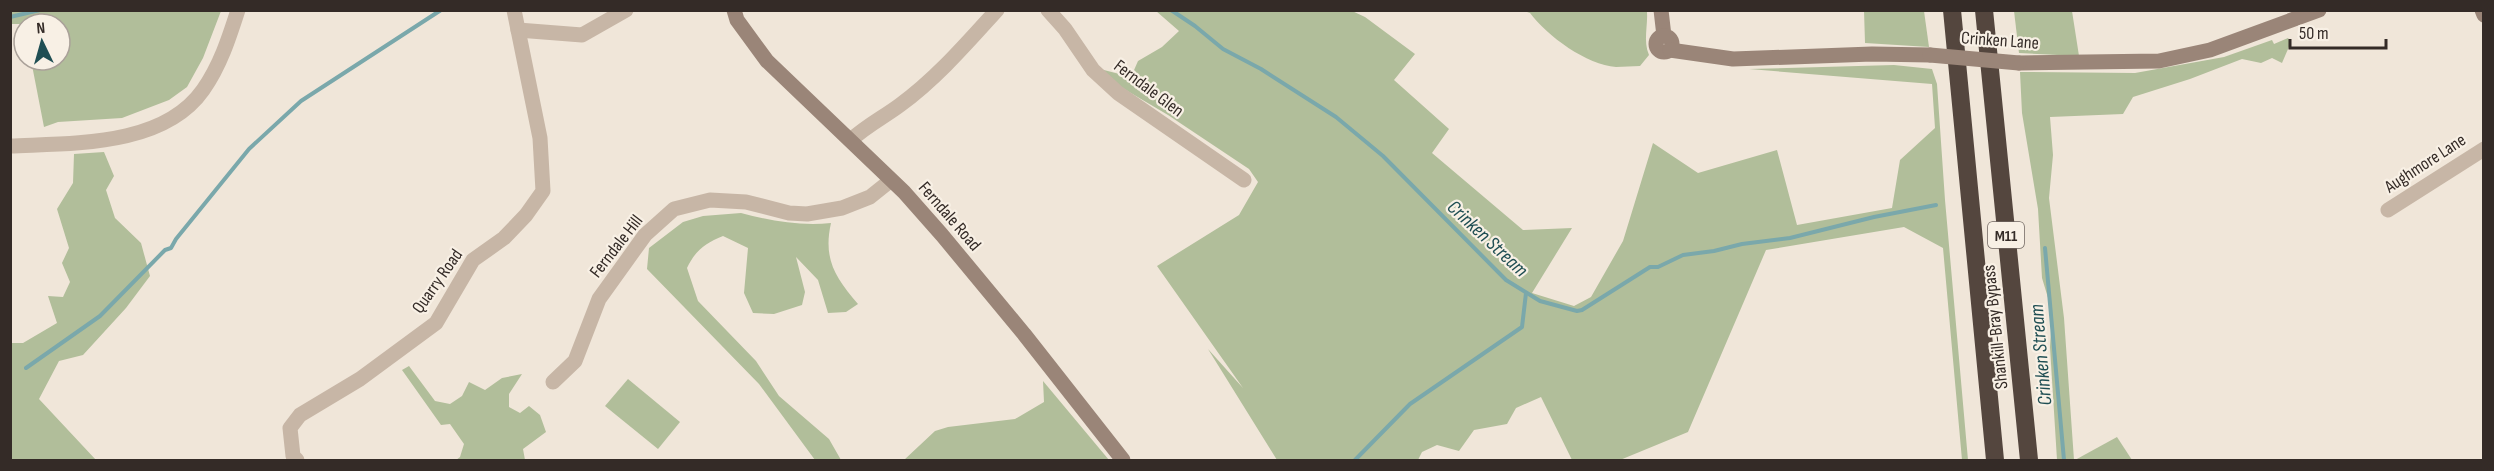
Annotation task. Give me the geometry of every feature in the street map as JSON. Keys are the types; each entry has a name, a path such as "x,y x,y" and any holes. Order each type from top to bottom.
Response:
{"highway":[{"name":"Shankill-Bray Bypass","path":"1952,10 1995,460"},
{"name":"Shankill-Bray Bypass","path":"1984,10 2029,460"}],"street":[{"path":"10,146 89,142 126,137 153,127 180,112 201,93 214,72 238,10"},
{"name":"Quarry Road","path":"297,460 293,456 290,428 300,415 360,379 436,322 473,260 504,238 526,215 543,191 540,138 514,10"},
{"path":"518,30 582,35 626,10"},
{"name":"Ferndale Road","path":"734,10 737,20 767,61 904,192 951,246 1123,460"},
{"path":"851,140 867,125 901,105 954,57 997,10"},
{"name":"Ferndale Glen","path":"1048,10 1065,28 1093,70 1118,93 1244,180"},
{"name":"Crinken Lane","path":"1661,10 1667,43 1733,59 1872,54 1930,55 2019,63 2159,61 2210,50 2319,10"},
{"path":"2482,10 2484,15"},
{"name":"Aughmore Lane","path":"2388,210 2484,149"},
{"name":"Ferndale Hill","path":"553,382 575,361 599,299 645,235 674,208 711,200 746,202 789,213 807,214 842,208 870,197 890,181"}],"green space":[{"path":"11,10 221,11 203,58 187,87 169,100 122,118 58,122 44,127 33,72 72,72 72,12 12,12 11,24"},
{"path":"1350,10 1365,17 1415,54 1394,80 1449,129 1432,153 1523,230 1572,228 1532,293 1574,306 1591,297 1623,241 1653,143 1698,173 1777,150 1797,225 1892,208 1900,160 1935,128 1932,84 1749,69 1894,65 1932,69 1937,84 1968,460 1962,460 1943,248 1904,227 1766,250 1688,432 1620,460 1572,460 1541,397 1516,408 1507,424 1474,430 1459,451 1437,445 1422,452 1418,460 1277,460 1208,349 1243,388 1157,266 1239,215 1258,182 1249,169 1168,115 1119,86 1100,69 1131,77 1138,61 1162,47 1179,31 1156,11"},
{"path":"1524,11 1647,11 1646,39 1649,55 1640,66 1616,67 1593,61 1568,48 1537,22 1530,13"},
{"path":"1864,11 1924,11 1929,47 1865,43"},
{"path":"2014,11 2072,11 2079,56 2019,53"},
{"path":"2288,38 2291,42 2282,63 2272,58 2261,63 2242,59 2133,97 2123,114 2050,117 2053,155 2049,198 2064,318 2074,460 2057,460 2050,347 2052,311 2042,278 2038,209 2022,113 2020,72 2135,73 2224,57 2272,40 2274,44"},
{"path":"104,152 114,176 106,190 115,218 141,243 150,276 126,308 83,355 59,361 39,399 96,460 11,460 11,343 23,343 57,323 48,296 63,297 70,282 62,263 69,248 57,209 73,183 74,154"},
{"path":"741,213 786,222 831,223 829,247 833,267 858,304 846,312 828,313 818,280 796,257 805,292 802,305 774,314 753,313 744,293 748,248 723,236 701,248 687,268 698,301 756,361 779,396 829,439 841,460 815,460 759,384 647,269 649,248 683,222 703,216"},
{"path":"409,366 435,401 450,404 462,396 469,382 485,390 502,378 522,374 509,394 509,407 520,413 529,406 540,415 546,432 523,449 525,460 456,460 460,457 464,444 450,424 441,425 402,370"},
{"path":"628,379 680,422 658,449 605,406"},
{"path":"1043,381 1109,460 904,460 935,431 948,427 1015,419 1044,402"},
{"path":"2117,437 2132,460 2075,460"}],"waterway":[{"path":"10,17 40,10"},
{"path":"26,368 100,316 165,250 171,248 249,149 301,101 441,10"},
{"name":"Crinken Stream","path":"1171,10 1223,49 1261,69 1336,117 1383,156 1506,280 1540,301 1577,311 1650,267 1658,267 1683,255 1790,238 1874,217 1936,205"},
{"name":"Crinken Stream","path":"2045,248 2064,460"},
{"path":"1355,460 1410,404 1522,327 1526,293"}]}
